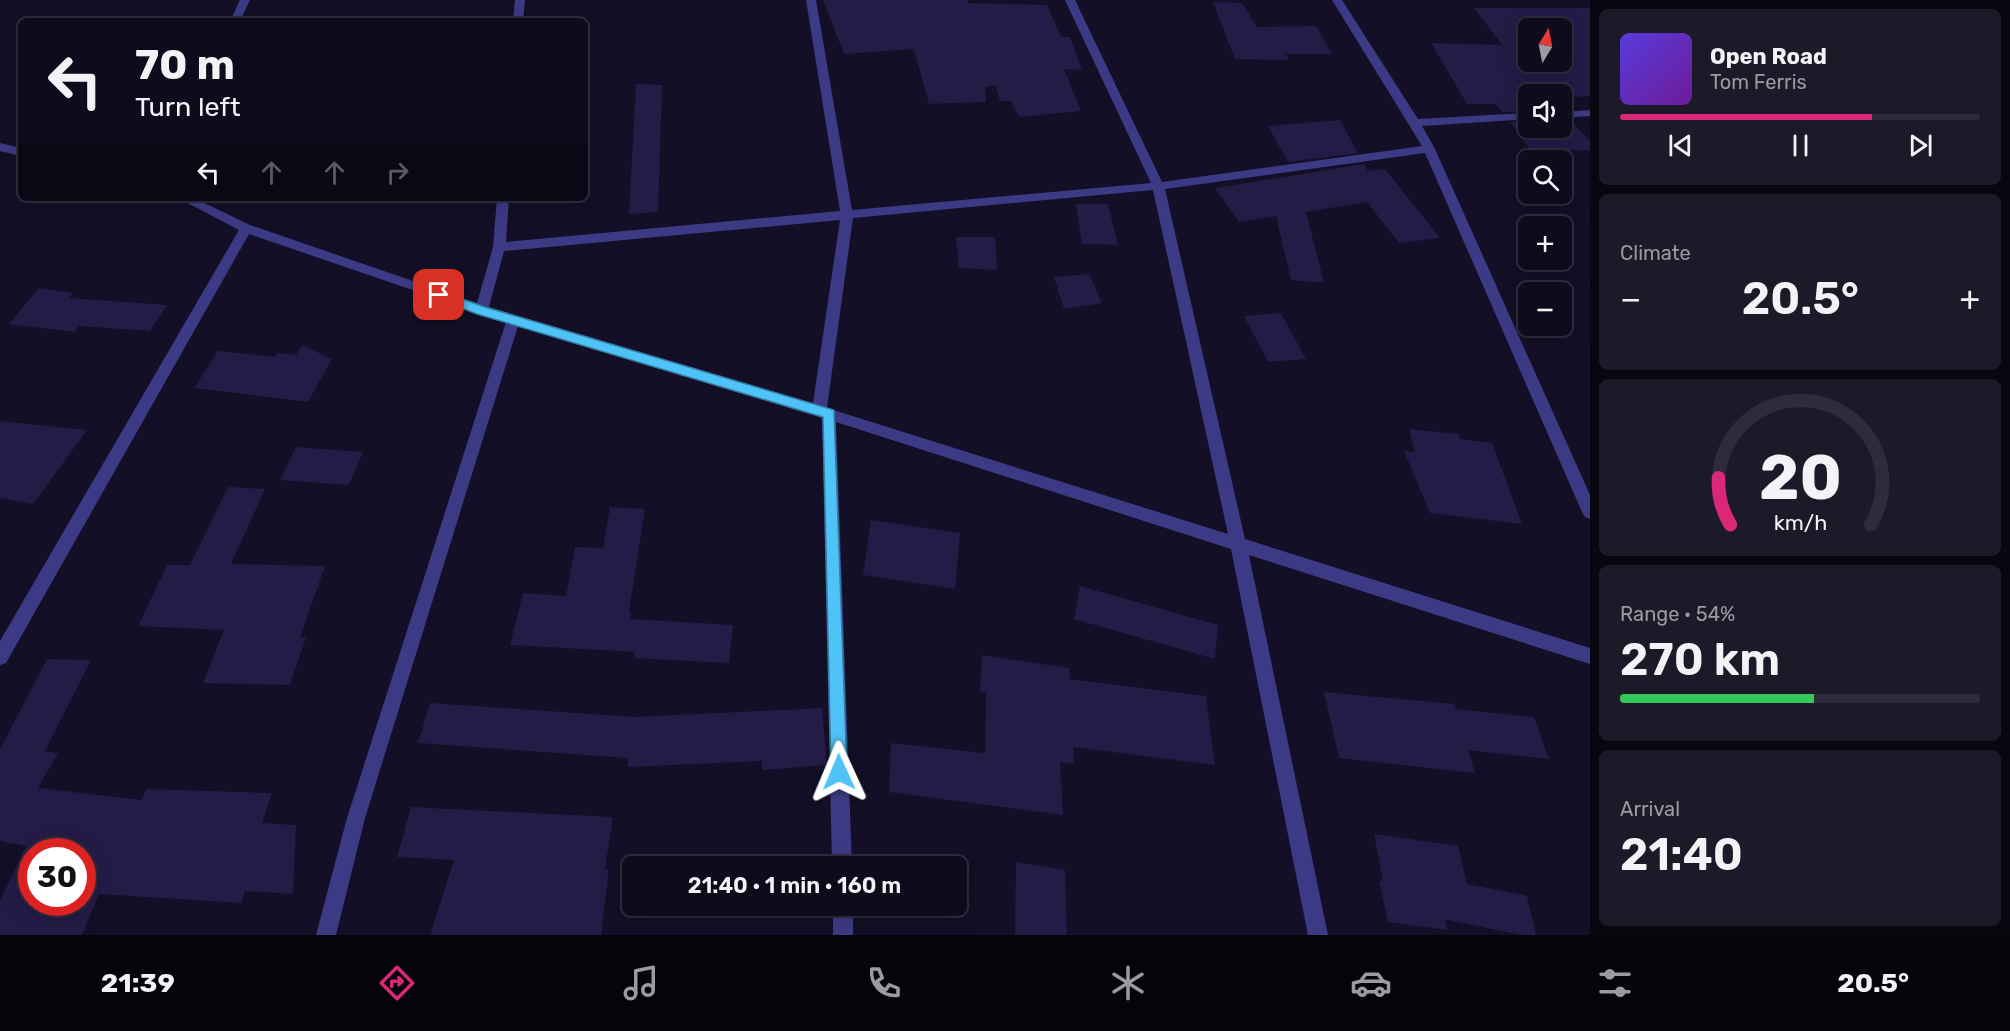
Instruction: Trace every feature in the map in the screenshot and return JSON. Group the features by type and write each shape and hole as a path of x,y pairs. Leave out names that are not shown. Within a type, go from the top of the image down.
{"street":[{"path":"236,18 245,0"},
{"path":"518,18 520,0"},
{"path":"811,0 847,216 824,413 842,856"},
{"path":"1070,0 1158,186 1238,542 1318,935"},
{"path":"1337,0 1429,149 1590,512"},
{"path":"1572,114 1590,113"},
{"path":"1415,123 1518,117"},
{"path":"0,147 18,151"},
{"path":"499,247 1158,186 1429,149"},
{"path":"190,201 246,228 482,310 824,413 1238,542 1590,656"},
{"path":"482,310 499,247 503,201"},
{"path":"0,657 246,228"},
{"path":"326,935 356,818 513,320"},
{"path":"843,916 843,935"}],"building":[{"path":"823,0 967,0 968,3 1047,5 1061,37 1070,37 1082,70 1064,69 1081,111 1019,117 1011,101 1000,101 995,85 985,87 986,102 929,104 914,49 844,54"},
{"path":"1213,2 1242,3 1257,27 1316,26 1332,54 1286,54 1289,60 1235,59"},
{"path":"1474,8 1590,8 1590,96 1572,97 1572,84 1518,84 1518,111 1502,112 1495,104 1467,104 1431,43 1502,45"},
{"path":"636,84 662,85 658,212 629,214"},
{"path":"1340,120 1358,153 1288,162 1268,126"},
{"path":"1510,122 1518,122 1518,133"},
{"path":"1572,122 1590,141 1590,150 1531,150 1522,138 1572,138"},
{"path":"1364,164 1368,171 1385,169 1440,238 1399,243 1367,202 1306,212 1324,283 1291,280 1276,216 1239,222 1215,188"},
{"path":"1076,204 1108,204 1118,245 1082,244"},
{"path":"956,237 995,237 997,270 959,268"},
{"path":"1089,274 1102,303 1064,309 1054,277"},
{"path":"39,288 73,293 69,298 167,305 150,331 79,326 75,332 9,324"},
{"path":"1281,313 1306,359 1268,362 1244,316"},
{"path":"302,345 332,359 308,402 194,388 218,351 275,357 278,353 296,355"},
{"path":"0,421 87,430 33,504 0,498"},
{"path":"1409,429 1459,434 1460,439 1492,443 1522,524 1430,513 1404,451 1415,452"},
{"path":"296,447 363,452 349,485 280,480"},
{"path":"228,487 265,489 231,564 325,566 300,638 306,638 290,685 203,683 224,630 138,626 167,565 190,565"},
{"path":"610,507 645,509 629,612 631,612 630,619 733,625 729,663 634,658 635,652 510,645 523,593 566,596 575,547 603,548"},
{"path":"871,520 960,533 955,589 863,575"},
{"path":"1080,586 1218,625 1215,659 1074,619"},
{"path":"982,655 1069,668 1069,679 1206,696 1215,765 1073,747 1074,764 1060,762 1063,815 889,792 891,743 985,753 986,692 980,691"},
{"path":"47,659 91,660 45,751 58,753 38,788 142,800 146,789 272,793 262,823 296,825 293,894 245,891 241,903 99,894 96,901 96,838 18,838 18,844 0,841 0,749"},
{"path":"1324,692 1455,704 1456,709 1534,717 1549,759 1468,750 1475,773 1339,758"},
{"path":"430,703 635,717 822,708 827,765 762,770 762,761 628,767 628,758 418,743"},
{"path":"411,807 613,817 605,869 609,869 601,935 430,935 454,860 397,857"},
{"path":"1374,834 1458,846 1467,884 1527,896 1536,935 1521,935 1444,919 1447,930 1388,922 1379,881 1383,881"},
{"path":"1016,862 1065,870 1067,935 1015,935"},
{"path":"18,863 18,916 90,916 82,935 0,935 0,901"}],"route":[{"path":"439,295 482,310 830,414 839,772"}]}
